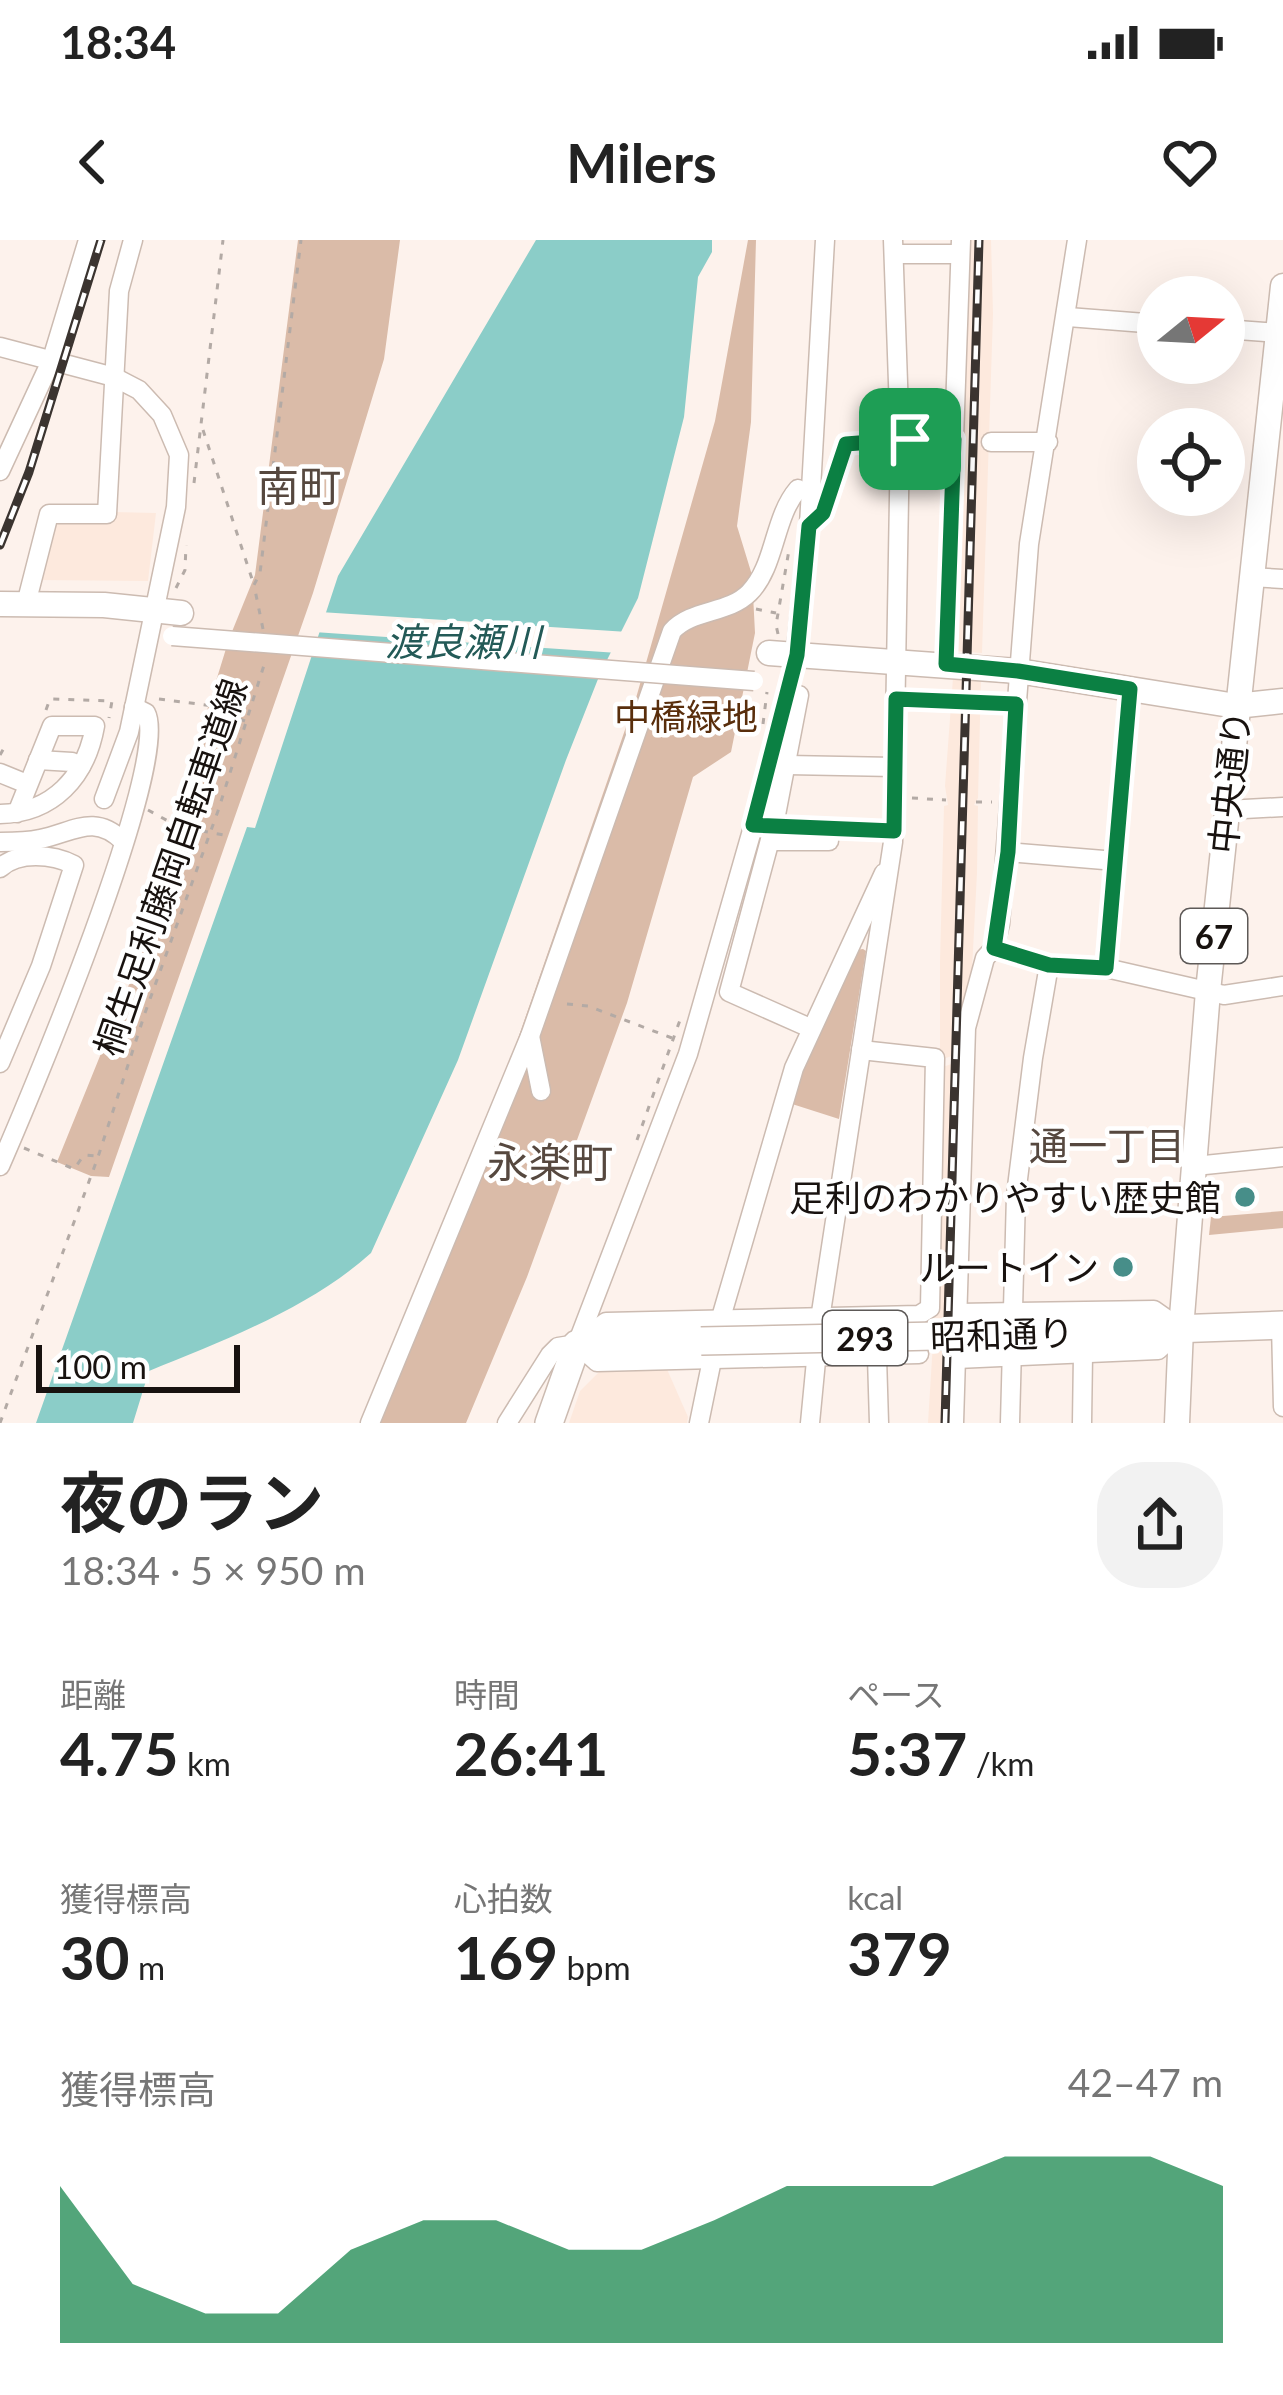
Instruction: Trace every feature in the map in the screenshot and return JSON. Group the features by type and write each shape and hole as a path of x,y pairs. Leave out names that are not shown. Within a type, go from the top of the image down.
{"highway":[{"name":"昭和通り","path":"577,1344 1282,1325"},
{"path":"549,1423 577,1344"}],"main road":[{"name":"中央通り","path":"1177,1423 1180,1329 1208,991 1282,296"},
{"path":"0,604 104,604 167,618"},
{"path":"774,644 797,655 1018,671 1236,706 1283,701"}],"street":[{"path":"0,471 52,359 88,240"},
{"path":"107,514 119,291 133,240"},
{"path":"507,1423 550,1355 558,1347 577,1344 688,1054 753,825 797,655 825,240"},
{"path":"955,1423 966,1028 985,958 994,948 1008,852 1029,544 1077,240"},
{"path":"810,1423 820,1319 894,831 900,440 894,247 961,247 946,664"},
{"path":"1068,317 1137,322"},
{"path":"1245,331 1278,333"},
{"path":"0,346 114,377 139,390 168,424 179,455 167,618 104,799"},
{"path":"809,526 823,513 846,444 954,439"},
{"path":"991,442 1048,442"},
{"path":"370,1423 530,1036 672,631 750,592 786,506 798,489"},
{"path":"26,604 49,514 130,516"},
{"path":"1251,577 1283,579"},
{"path":"167,618 761,682"},
{"path":"797,655 802,674 787,765 729,992 810,1028"},
{"path":"1106,968 1130,689"},
{"path":"896,699 1016,704"},
{"path":"0,1166 86,955 123,841 152,731 146,713 134,707"},
{"path":"93,724 94,734 68,789 41,806 6,812 28,784 52,726 93,724"},
{"path":"38,760 73,761 81,766"},
{"path":"787,765 895,767"},
{"path":"0,773 28,784"},
{"path":"1226,810 1283,807"},
{"path":"0,842 42,839 83,824 104,827 123,841"},
{"path":"753,825 894,831"},
{"path":"773,828 894,831"},
{"path":"1008,852 1116,861"},
{"path":"0,868 24,857 52,856 74,865 41,966 0,1063"},
{"path":"699,1423 710,1340 794,1068 882,874 890,867"},
{"path":"856,932 879,938"},
{"path":"994,948 1049,965 1106,968 1233,995 1283,986"},
{"path":"1010,1423 1018,1334 1016,1195 1049,965"},
{"path":"530,1036 541,1091"},
{"path":"710,1340 820,1319 919,1316 930,1309 935,1058 861,1050"},
{"path":"1195,1166 1283,1157"},
{"path":"958,1313 1083,1354 1158,1350 1180,1329"},
{"path":"1282,1325 1283,1407"},
{"path":"957,1359 1018,1334"},
{"path":"710,1340 817,1359 919,1354"},
{"path":"1082,1423 1083,1354"},
{"path":"878,1357 879,1423"}],"path":[{"path":"194,490 223,240"},
{"name":"桐生足利藤岡自転車道線","path":"267,645 254,585 260,573 301,240"},
{"path":"202,428 254,585"},
{"path":"167,618 185,570 186,538"},
{"path":"774,644 789,549"},
{"path":"752,609 785,623"},
{"name":"桐生足利藤岡自転車道線","path":"0,1423 211,832 268,652"},
{"path":"159,699 233,709 232,716 246,722"},
{"path":"0,754 4,748"},
{"path":"908,798 946,800"},
{"path":"135,799 179,829 229,836"},
{"path":"976,802 1002,803"},
{"path":"567,1004 588,1006 673,1039"},
{"path":"633,1150 686,1004"},
{"path":"22,1147 74,1169 84,1155 98,1157"}],"shaded area":[{"path":"966,240 991,240 993,314 982,653 953,651"},
{"path":"113,512 156,513 148,581 37,580 54,522"},
{"path":"953,678 981,679 971,989 960,1053 946,1058 940,1056 940,962"},
{"path":"960,1061 950,1423 928,1423 940,1068"},
{"path":"666,1367 687,1423 569,1423 580,1391 603,1368"}],"green space":[{"path":"298,240 400,240 384,359 313,593 109,1177 91,1176 57,1162 145,945 208,707 255,575"},
{"name":"中橋緑地","path":"748,240 756,240 751,422 737,526 752,575 755,633 731,752 693,777 627,1003 527,1277 466,1423 365,1423 494,1108 636,698 715,421"},
{"path":"863,949 839,1119 789,1103 802,1062 856,950"},
{"path":"1283,1211 1283,1228 1209,1235 1211,1217"}],"water":[{"name":"渡良瀬川","path":"536,240 712,240 712,252 698,277 684,417 638,598 600,674 566,760 458,1060 371,1253 294,1306 149,1371 133,1423 36,1423 247,827 255,828 338,576"}],"pier":[{"path":"320,612 628,632 618,653 314,632"}],"railway":[{"path":"0,545 29,472 101,240"},
{"path":"945,1423 979,240"}],"place":[{"name":"足利のわかりやすい歴史館","path":"1245,1197"},
{"name":"ルートイン","path":"1123,1267"}],"district":[{"name":"南町","path":"299,486"},
{"name":"通一丁目","path":"1107,1145"},
{"name":"永楽町","path":"550,1162"}],"route":[{"path":"910,439 954,439 946,664 1130,689 1106,968 1049,965 994,948 1008,852 1016,704 896,699 894,831 753,825 797,655 809,526 823,513 846,444 910,439"}]}
